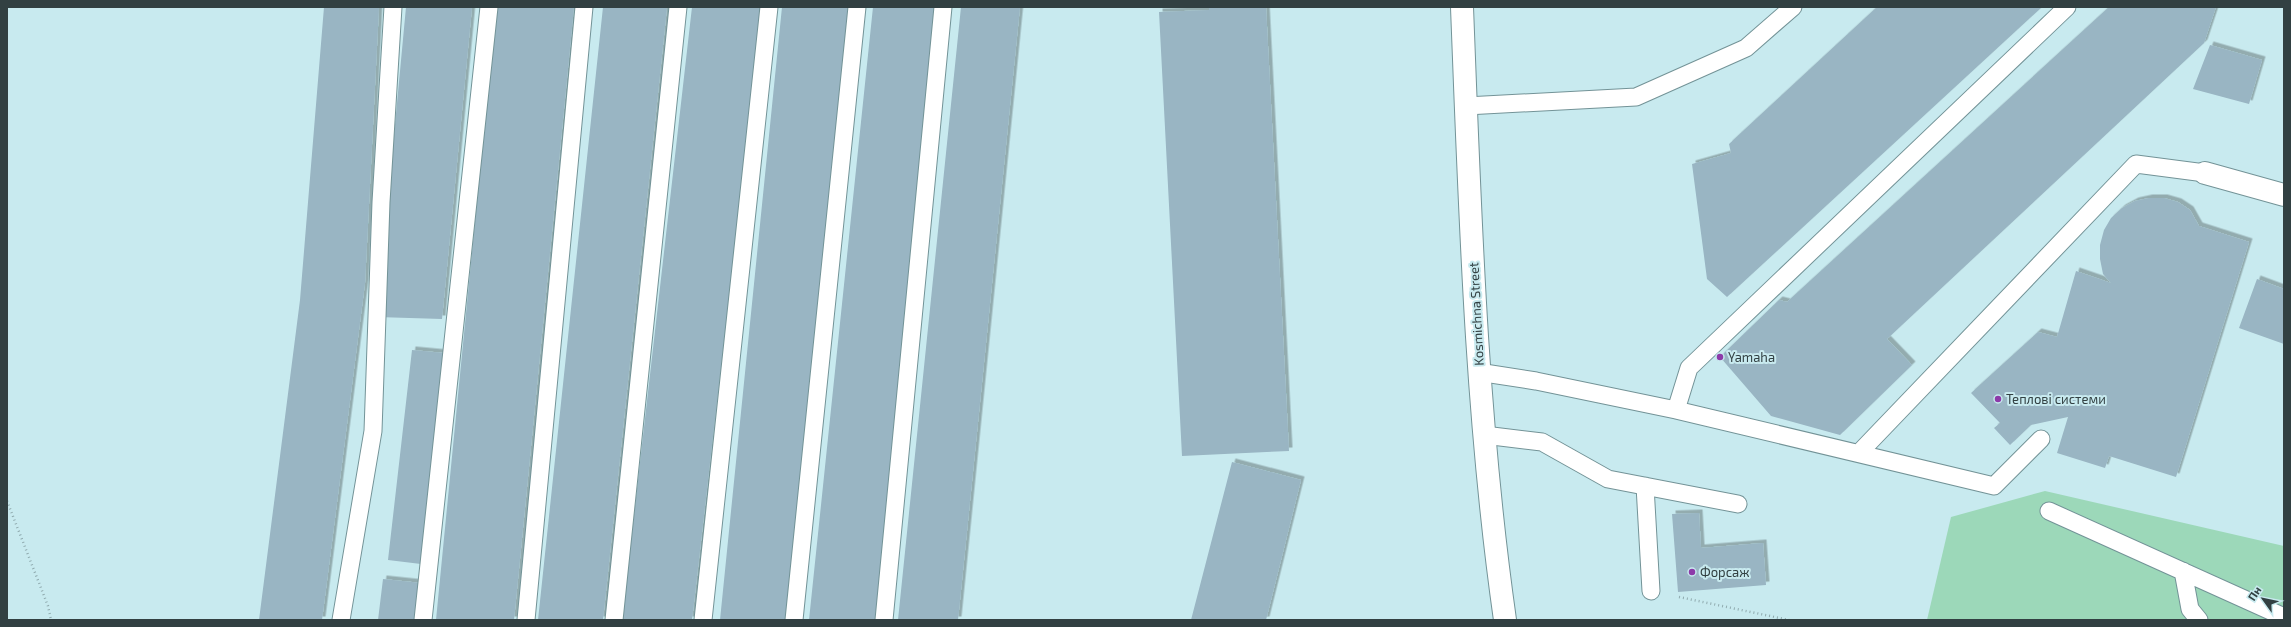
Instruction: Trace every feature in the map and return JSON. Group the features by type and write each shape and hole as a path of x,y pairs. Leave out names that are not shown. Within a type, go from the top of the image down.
{"main road":[{"name":"Kosmichna Street","path":"1462,7 1478,372 1496,556 1505,620"},
{"path":"2204,173 2284,195"}],"lane":[{"path":"341,620 373,431 381,202 393,7"},
{"path":"423,620 489,7"},
{"path":"526,620 584,7"},
{"path":"614,620 678,7"},
{"path":"703,620 769,7"},
{"path":"794,620 856,7"},
{"path":"884,620 943,7"},
{"path":"1466,106 1636,97 1746,48 1793,7"},
{"path":"1676,410 1689,368 2067,7"},
{"path":"1859,453 2136,164 2204,173"},
{"path":"1478,372 1536,381 1676,410 1994,486 2041,440"},
{"path":"1484,435 1542,442 1608,479 1738,504"},
{"path":"1645,486 1651,591"},
{"path":"2049,511 2284,617"},
{"path":"2183,571 2190,609 2199,620"}],"path":[{"path":"7,501 48,606 51,620"},
{"path":"1651,591 1789,620"}],"green space":[{"path":"2045,491 2284,546 2284,620 1927,620 1951,517"}],"building":[{"path":"324,7 379,7 365,283 322,620 259,620 300,300"},
{"path":"406,7 472,7 442,319 377,317"},
{"path":"496,7 574,7 514,620 436,620"},
{"path":"603,7 667,7 603,620 538,620"},
{"path":"692,7 762,7 692,620 622,620"},
{"path":"782,7 848,7 787,620 720,620"},
{"path":"873,7 938,7 875,620 809,620"},
{"path":"961,7 1020,7 958,620 898,620"},
{"path":"1209,7 1266,7 1289,451 1182,456 1159,12 1209,10"},
{"path":"1877,7 2042,7 1727,297 1707,279 1692,164 1731,153 1729,144"},
{"path":"2109,7 2216,7 2204,43 1887,339 1912,365 1840,435 1771,416 1720,357 1779,300 1787,302"},
{"path":"2210,45 2262,60 2249,104 2193,89"},
{"path":"2149,198 2164,198 2178,202 2190,210 2199,226 2249,242 2176,477 2109,456 2105,468 2057,453 2068,417 2031,425 2010,445 1994,428 2000,423 1971,393 2038,332 2057,337 2076,271 2111,283 2103,274 2100,259 2100,245 2104,230 2111,218 2122,208 2135,201"},
{"path":"2257,279 2284,289 2284,344 2239,328"},
{"path":"412,350 444,353 421,564 388,560"},
{"path":"1232,462 1301,480 1266,620 1191,620"},
{"path":"1699,513 1701,548 1763,543 1766,585 1678,592 1672,514"},
{"path":"383,579 421,583 417,620 378,620"}],"place":[{"name":"Yamaha","path":"1720,357"},
{"name":"Теплові системи","path":"1998,399"},
{"name":"Форсаж","path":"1692,572"}]}
